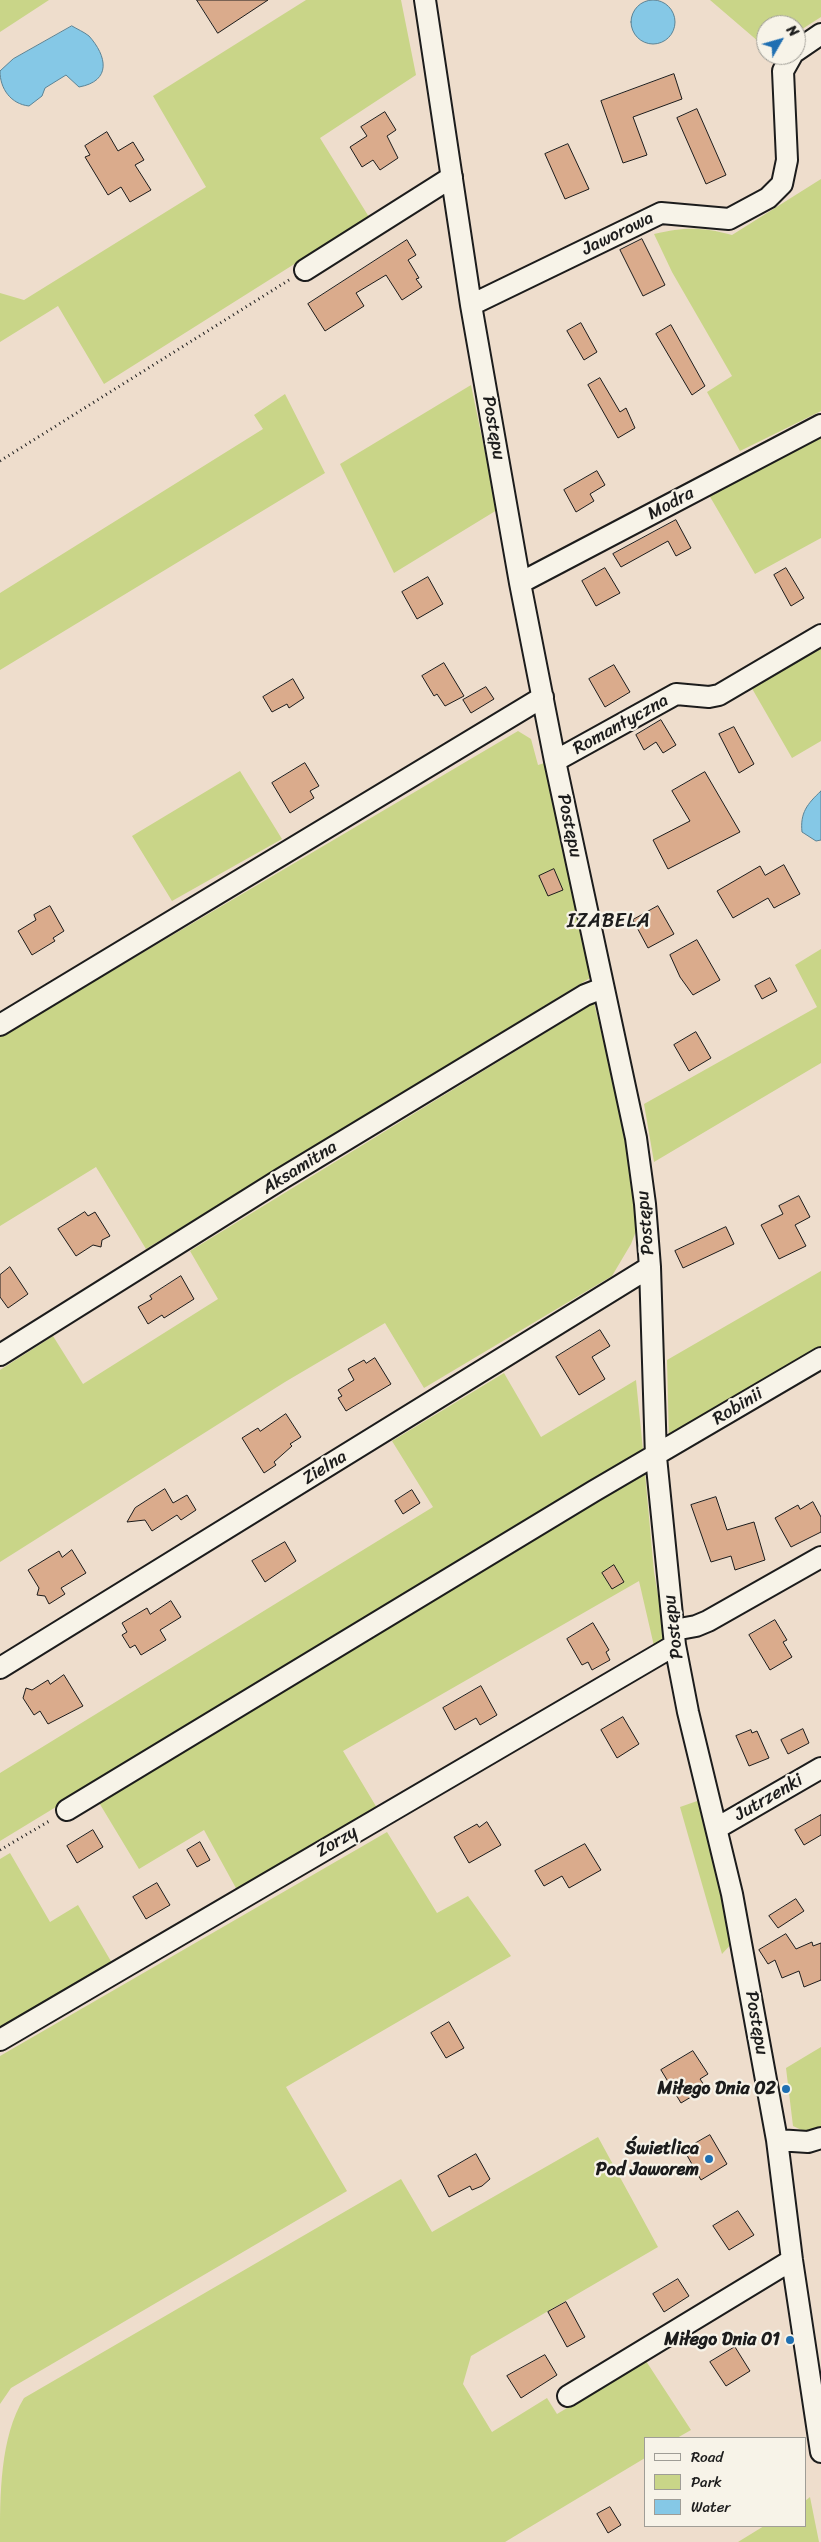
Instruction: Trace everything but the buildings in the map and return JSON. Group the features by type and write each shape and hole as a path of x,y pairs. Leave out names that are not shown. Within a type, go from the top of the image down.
{"street":[{"name":"Postępu","path":"425,0 471,305 520,583 555,761 636,1138 646,1204 650,1267 656,1457 675,1638 688,1712 732,1894 777,2140 792,2260 815,2363 821,2452"},
{"path":"806,44 821,34"},
{"name":"Jaworowa","path":"471,305 661,213 729,219 768,198 782,184 787,160 783,71 786,65"},
{"path":"305,270 452,177"},
{"name":"Modra","path":"520,583 821,425"},
{"name":"Romantyczna","path":"555,761 676,694 709,697 719,695 821,635"},
{"path":"0,1025 543,697"},
{"name":"Aksamitna","path":"0,1355 281,1179 585,995 603,988"},
{"name":"Zielna","path":"0,1668 650,1267"},
{"name":"Robinii","path":"67,1810 586,1496 656,1457 821,1358"},
{"name":"Zorzy","path":"0,2040 675,1638 821,1557"},
{"name":"Jutrzenki","path":"717,1828 821,1768"},
{"path":"777,2140 808,2142 821,2138"},
{"path":"568,2396 792,2260"}],"path":[{"path":"0,461 305,270"},
{"path":"0,1850 67,1810"}],"green space":[{"path":"0,0 49,0 0,32"},
{"path":"306,0 401,0 416,75 320,138 369,217 104,384 58,306 0,342 0,293 24,300 206,187 153,96"},
{"path":"710,0 821,0 821,17 806,27 806,15 756,15 756,39"},
{"path":"821,179 821,411 740,451 707,392 732,376 672,272 654,234 693,229 711,230 732,235"},
{"path":"471,385 497,510 394,573 340,464"},
{"path":"285,394 325,473 0,670 0,593 263,429 254,415"},
{"path":"821,435 821,538 755,574 709,495"},
{"path":"821,644 821,741 792,758 750,685"},
{"path":"518,731 531,739 538,765 548,762 590,978 146,1249 96,1167 0,1226 0,1037"},
{"path":"240,771 282,839 172,901 132,836"},
{"path":"821,949 821,1063 654,1162 644,1104 817,1007 795,965"},
{"path":"594,1003 623,1119 638,1226 631,1244 612,1276 424,1388 385,1323 285,1382 0,1562 0,1370 53,1336 83,1384 218,1299 190,1251"},
{"path":"821,1271 821,1353 669,1442 667,1360"},
{"path":"504,1373 541,1437 636,1380 643,1450 0,1841 0,1773 433,1507 392,1441"},
{"path":"645,1473 654,1572 666,1640 654,1646 639,1581 343,1751 377,1808 237,1890 204,1830 139,1869 98,1801"},
{"path":"700,1800 733,1942 722,1954 680,1807"},
{"path":"387,1832 437,1913 468,1896 511,1956 286,2087 347,2191 11,2388 0,2404 0,2056"},
{"path":"10,1853 50,1922 78,1905 112,1963 0,2028 0,1859"},
{"path":"821,2047 821,2128 810,2134 793,2126 786,2068"},
{"path":"598,2137 658,2247 471,2356 463,2384 492,2432 547,2398 557,2414 646,2361 691,2430 679,2437 644,2437 644,2459 505,2542 0,2542 1,2486 6,2448 16,2413 24,2398 401,2179 432,2232"},
{"path":"810,2497 819,2542 738,2542 762,2527 806,2527 806,2500"}],"water":[{"path":"649,0 657,0 669,6 675,22 669,38 657,44 649,44 637,38 631,26 631,18 637,6"},
{"path":"72,26 89,36 100,52 103,67 97,79 90,84 79,87 66,75 45,88 42,96 29,106 12,99 4,89 0,71 13,59"},
{"path":"821,791 821,840 816,841 802,832 802,819 808,805"}],"place":[{"name":"Miłego Dnia 02","path":"786,2089"},
{"name":"Świetlica Pod Jaworem","path":"709,2159"},
{"name":"Miłego Dnia 01","path":"790,2340"}],"district":[{"name":"IZABELA","path":"609,922"}]}
